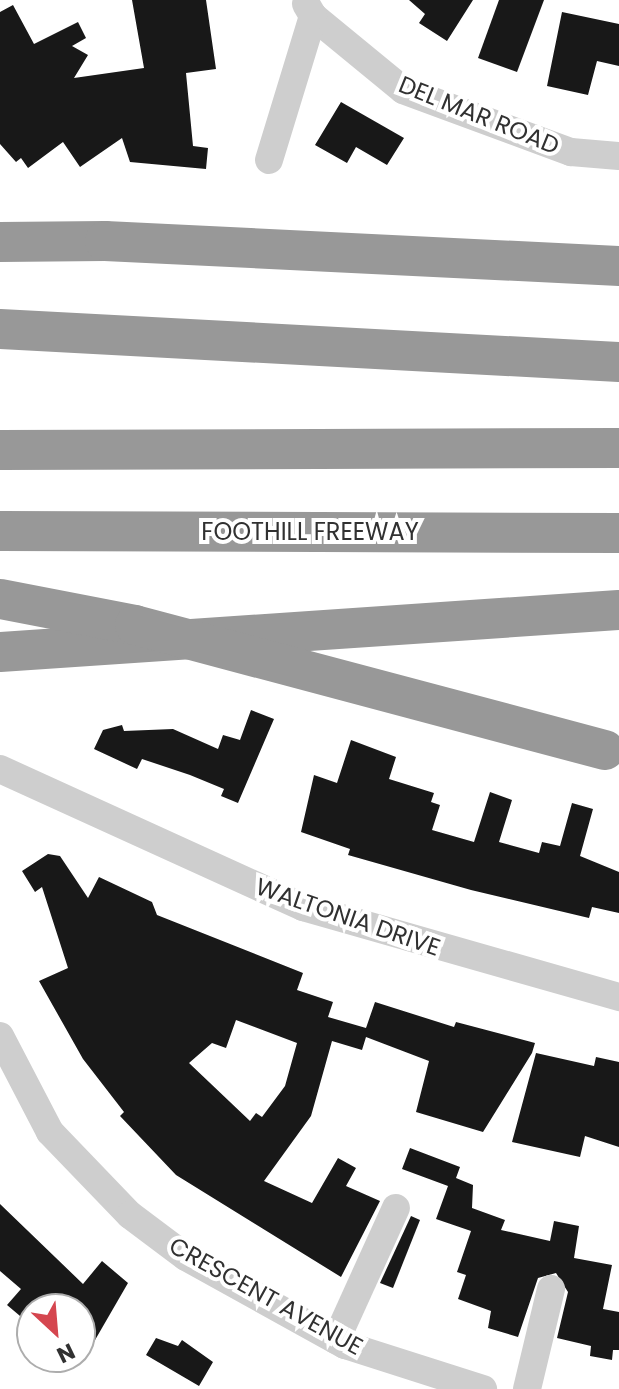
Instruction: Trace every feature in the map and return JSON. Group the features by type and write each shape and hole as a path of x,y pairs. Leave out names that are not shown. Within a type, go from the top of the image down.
{"highway":[{"path":"0,242 105,241 619,266"},
{"path":"0,329 619,362"},
{"path":"0,450 619,448"},
{"name":"FOOTHILL FREEWAY","path":"0,531 619,533"},
{"path":"0,599 135,625 612,752"},
{"path":"0,652 619,610"}],"street":[{"name":"DEL MAR ROAD","path":"308,8 403,90 571,152 619,156"},
{"path":"269,160 308,8"},
{"name":"WALTONIA DRIVE","path":"0,769 303,907 619,997"},
{"name":"CRESCENT AVENUE","path":"0,1036 50,1132 130,1215 186,1257 336,1340 483,1389"},
{"path":"336,1340 396,1208"},
{"path":"527,1389 551,1289"}],"building":[{"path":"132,0 206,0 216,69 186,73 193,146 208,148 206,169 130,162 122,138 80,167 63,142 28,168 21,158 16,162 0,144 0,12 13,5 34,44 78,22 86,38 72,46 88,55 74,78 144,68"},
{"path":"409,0 473,0 447,41 419,23 425,14"},
{"path":"499,0 544,0 517,72 478,58"},
{"path":"562,12 619,24 619,66 597,61 588,95 547,86"},
{"path":"341,102 404,138 387,165 356,147 347,163 315,145"},
{"path":"251,710 274,719 238,803 221,796 224,789 190,775 142,759 137,769 94,749 103,730 122,725 124,731 173,729 218,749 223,735 240,740"},
{"path":"351,740 396,757 389,779 434,793 431,802 440,805 432,830 474,842 490,792 512,800 499,842 539,853 542,842 560,846 572,803 593,809 580,856 619,872 619,913 592,907 589,918 471,890 348,855 350,849 301,832 314,775 337,783"},
{"path":"48,854 60,856 88,898 99,877 152,902 157,915 303,973 297,990 333,1002 328,1017 366,1028 375,1002 454,1027 456,1022 535,1043 532,1053 483,1132 416,1112 429,1061 366,1037 362,1050 332,1041 311,1116 264,1181 312,1203 338,1158 356,1168 346,1186 380,1201 341,1277 176,1175 120,1116 124,1112 83,1059 39,981 68,968 42,887 35,892 22,871","holes":["236,1020 297,1043 285,1086 262,1117 256,1113 250,1121 189,1063 212,1043 226,1048"]},
{"path":"536,1053 594,1066 596,1057 619,1062 619,1147 585,1136 580,1157 512,1142"},
{"path":"410,1148 460,1167 456,1178 473,1185 472,1208 505,1220 501,1230 550,1241 554,1221 579,1226 574,1258 612,1265 603,1309 619,1312 619,1350 613,1350 612,1360 590,1356 591,1346 557,1338 568,1292 556,1273 538,1278 518,1337 488,1328 491,1311 458,1299 466,1275 457,1272 471,1231 436,1219 448,1186 402,1169"},
{"path":"0,1204 83,1284 102,1261 128,1283 96,1338 96,1293 18,1293 21,1289 0,1271"},
{"path":"411,1216 420,1220 393,1288 380,1283"},
{"path":"16,1295 16,1313 7,1305"},
{"path":"156,1338 178,1346 182,1340 213,1362 199,1386 146,1355"}]}
